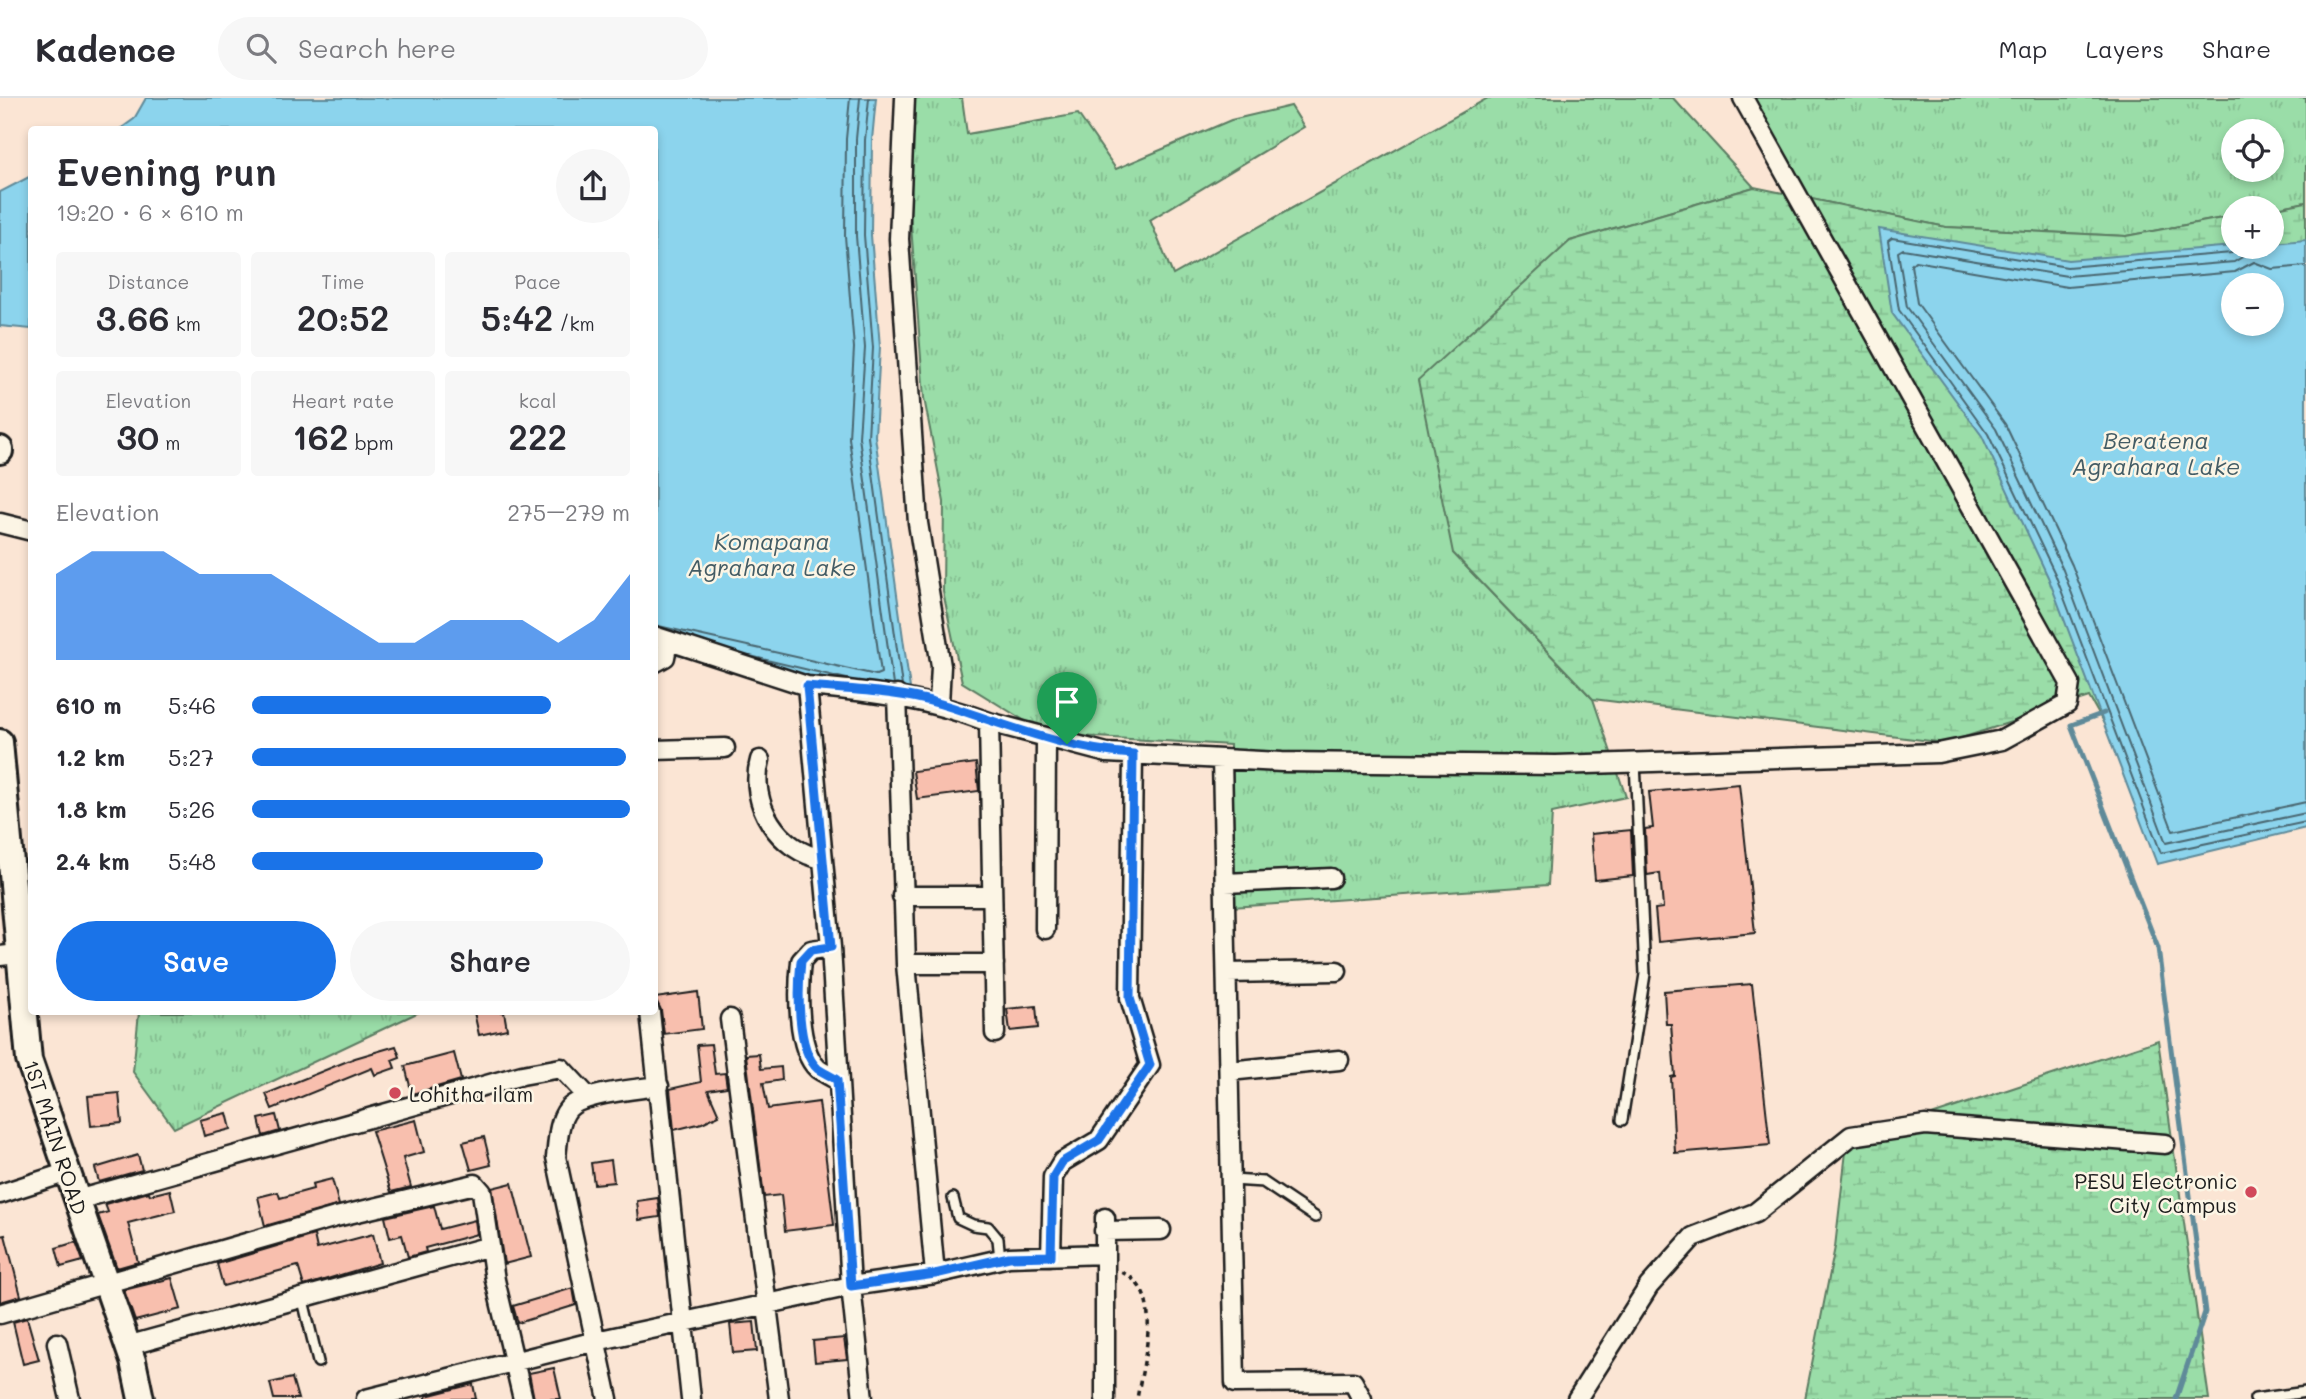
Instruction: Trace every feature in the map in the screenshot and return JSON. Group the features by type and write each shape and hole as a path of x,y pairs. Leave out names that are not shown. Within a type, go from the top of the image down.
{"street":[{"path":"905,98 899,239 918,523 941,666 939,704"},
{"path":"661,639 807,686 897,695 939,704 989,722 1107,753 1222,759 1529,764 1938,753 2002,740 2067,704 2070,683 1743,98"},
{"path":"0,523 28,530"},
{"path":"658,661 665,657 661,639"},
{"path":"807,686 831,947 851,1286 863,1399"},
{"path":"897,695 906,964 935,1274"},
{"path":"989,722 995,1033"},
{"path":"1045,929 1046,738"},
{"name":"1ST MAIN ROAD","path":"0,742 22,891 9,955 29,1059 127,1346 141,1399"},
{"path":"658,750 725,748"},
{"path":"1051,1256 1053,1177 1062,1162 1099,1140 1150,1065 1130,998 1133,754"},
{"path":"1222,759 1235,1383 1353,1382 1362,1399"},
{"path":"760,760 756,774 768,822 777,834 794,847 809,856 823,859"},
{"path":"1225,883 1331,878"},
{"path":"902,896 991,896"},
{"path":"831,947 811,950 801,961 799,1008 808,1052 816,1068 837,1080"},
{"path":"906,964 993,964"},
{"path":"1227,973 1337,971"},
{"path":"650,1015 685,1322 691,1399"},
{"path":"730,1019 769,1305 779,1399"},
{"path":"1229,1071 1339,1060"},
{"path":"76,1200 522,1075 561,1068 589,1098"},
{"path":"608,1399 556,1157 559,1130 569,1108 589,1098 659,1086"},
{"path":"1577,1399 1649,1286 1693,1237 1755,1213 1851,1136 1925,1125 2165,1144"},
{"path":"0,1195 68,1172"},
{"path":"0,1314 337,1217 475,1184 482,1192 490,1246 523,1399"},
{"path":"1105,1399 1104,1225 1161,1230"},
{"path":"127,1346 490,1246"},
{"path":"366,1399 437,1390 515,1360 851,1286 935,1274 1000,1259 1051,1256 1105,1259"},
{"path":"57,1343 70,1399"}],"lane":[{"path":"1622,1120 1645,974 1635,762"},
{"path":"1232,1180 1263,1182 1315,1217"},
{"path":"953,1198 958,1218 988,1227 998,1239 1000,1259"},
{"path":"302,1296 318,1362"},
{"path":"2255,1399 2306,1392"}],"path":[{"path":"1105,1259 1134,1277 1143,1288 1149,1308 1136,1399"}],"green space":[{"path":"912,98 962,98 967,134 1078,114 1116,169 1231,120 1291,106 1304,127 1150,220 1173,275 1488,98 1673,98 1754,187 1570,241 1453,553 1593,699 1626,797 1552,813 1548,885 1232,907 1230,745 1046,734 962,682 943,592 944,502 924,398 910,212"},
{"path":"1754,98 2306,98 2306,202 2284,207 2284,196 2221,196 2221,218 2126,236 1946,227 1806,198"},
{"path":"1754,187 1946,227 2126,236 2221,218 2221,259 2284,259 2284,207 2306,202 2306,806 2172,845 2089,697 1946,743 1593,699 1453,553 1418,380 1570,241"},
{"path":"139,1015 413,1015 174,1128 133,1072"},
{"path":"2158,1040 2209,1399 1805,1399 1835,1247 1847,1143"}],"water":[{"name":"Komapana Agrahara Lake","path":"146,98 876,98 872,140 871,235 880,347 875,436 913,710 658,651 658,126 124,126 134,119"},
{"path":"28,178 28,329 0,326 0,192"},
{"name":"Beratena Agrahara Lake","path":"1879,229 2068,260 2221,247 2221,259 2284,259 2284,242 2306,240 2306,828 2157,864 2048,577 1982,436 1892,313"}],"building":[{"path":"976,763 979,791 917,799 913,771"},
{"path":"1739,784 1755,933 1658,942 1655,909 1663,908 1660,873 1647,875 1645,829 1653,828 1649,792"},
{"path":"1631,830 1633,876 1595,880 1591,834"},
{"path":"1752,984 1770,1145 1675,1153 1671,1077 1675,1076 1671,1024 1666,1024 1664,991"},
{"path":"698,992 702,1029 664,1034 658,998"},
{"path":"1036,1006 1038,1028 1010,1031 1007,1009"},
{"path":"475,1015 505,1015 507,1029 479,1035"},
{"path":"711,1044 715,1074 725,1073 727,1087 708,1090 719,1115 702,1123 674,1130 670,1089 701,1082 697,1045"},
{"path":"396,1046 400,1057 392,1060 395,1068 375,1075 372,1068 272,1109 266,1094 355,1058"},
{"path":"454,1053 461,1080 412,1094 405,1066"},
{"path":"759,1054 761,1069 781,1067 782,1080 763,1083 768,1109 819,1102 834,1225 785,1231 781,1195 764,1197 746,1055"},
{"path":"119,1093 122,1123 91,1126 88,1096"},
{"path":"227,1113 231,1129 204,1136 200,1120"},
{"path":"276,1115 280,1131 263,1136 259,1119"},
{"path":"416,1120 424,1152 403,1158 411,1187 391,1192 372,1131"},
{"path":"484,1137 491,1165 471,1170 463,1142"},
{"path":"138,1155 142,1170 99,1182 95,1168"},
{"path":"611,1160 614,1182 594,1184 591,1163"},
{"path":"332,1179 339,1205 265,1226 258,1197 278,1192 280,1198 313,1189 312,1184"},
{"path":"512,1183 531,1257 504,1264 492,1188"},
{"path":"170,1190 175,1211 128,1223 138,1262 117,1268 98,1215 108,1212 105,1204 149,1192 150,1195"},
{"path":"658,1198 660,1217 639,1220 637,1201"},
{"path":"434,1206 440,1229 475,1220 477,1234 425,1248 426,1252 408,1257 402,1235 390,1238 385,1217"},
{"path":"373,1234 380,1263 304,1286 298,1266 223,1286 217,1264 314,1235 317,1249"},
{"path":"5,1235 21,1296 0,1302 0,1236"},
{"path":"76,1242 83,1261 61,1267 56,1248"},
{"path":"172,1278 181,1309 135,1321 124,1290"},
{"path":"573,1288 576,1305 518,1323 513,1306"},
{"path":"27,1318 39,1360 23,1364 13,1322"},
{"path":"754,1322 757,1351 733,1353 730,1324"},
{"path":"844,1338 847,1359 815,1362 813,1341"},
{"path":"554,1368 561,1399 534,1399 529,1373"},
{"path":"292,1378 298,1399 274,1399 270,1383"},
{"path":"473,1384 476,1399 426,1399 426,1396"}],"waterway":[{"path":"2104,713 2071,725 2158,948 2205,1312 2176,1399"}],"place":[{"name":"Lohitha ilam","path":"395,1093"},
{"name":"PESU Electronic City Campus","path":"2251,1192"}],"route":[{"path":"807,686 897,695 939,704 989,722 1067,744 1107,753 1133,754 1130,998 1150,1065 1099,1140 1062,1162 1053,1177 1051,1256 1009,1257 935,1274 851,1286 837,1080 816,1068 808,1052 799,1008 798,982 801,961 811,950 831,947 807,686"}]}
